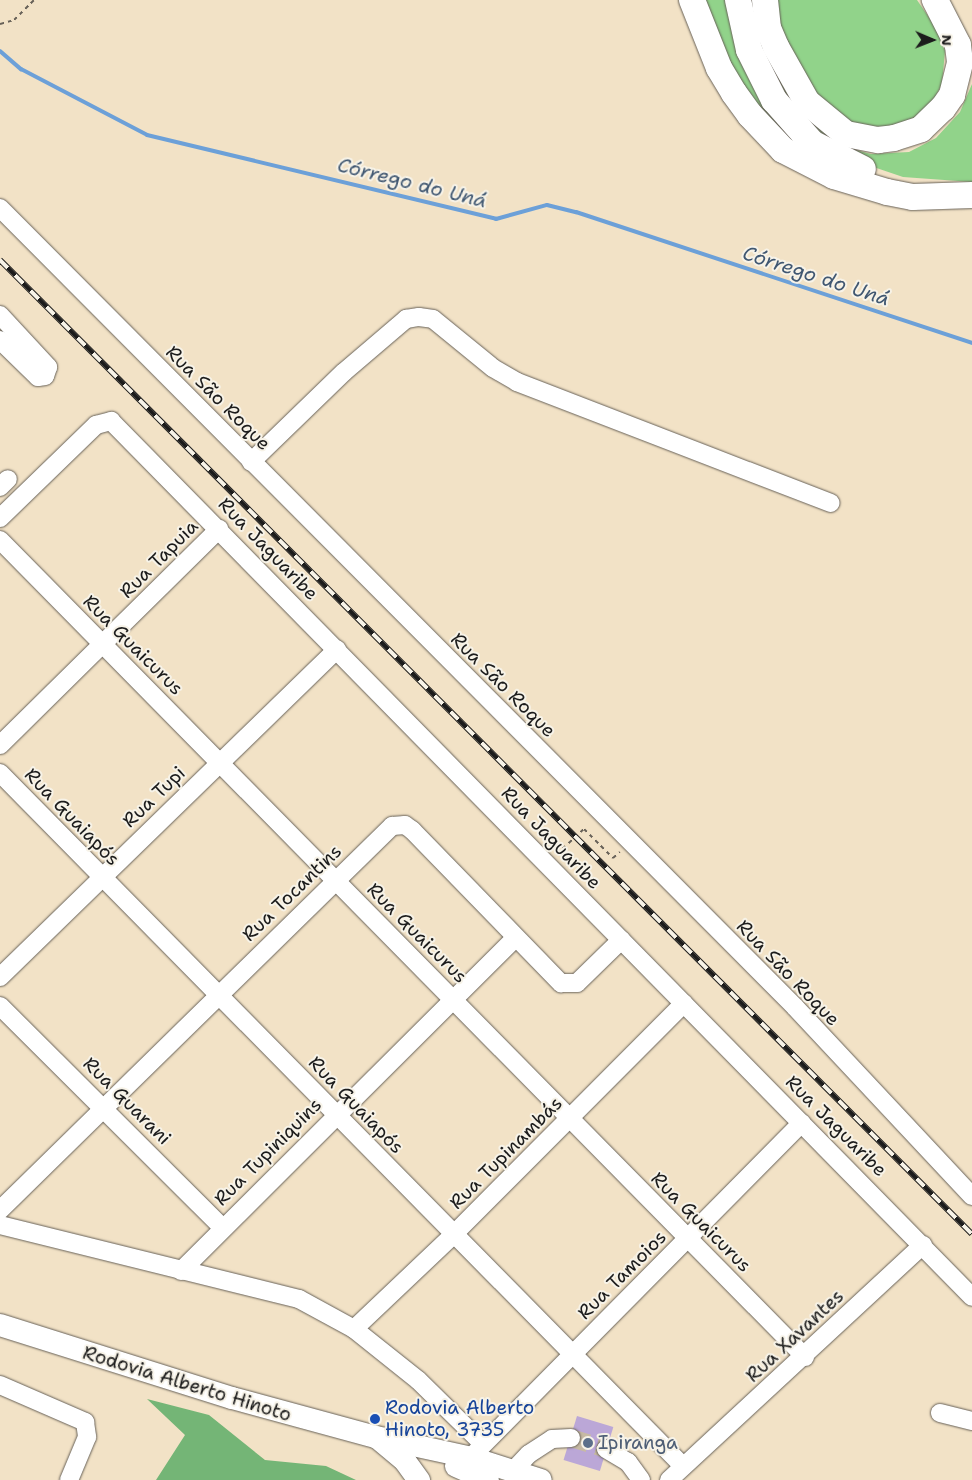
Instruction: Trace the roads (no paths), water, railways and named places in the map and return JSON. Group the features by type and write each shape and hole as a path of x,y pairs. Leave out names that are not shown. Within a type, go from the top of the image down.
{"highway":[{"path":"692,0 719,68 734,93 750,115 783,150 834,176 887,192 913,197 972,195"},
{"path":"738,0 749,50 759,72 774,100 812,143 856,166 888,177 972,190"},
{"path":"765,0 768,28 776,47 807,102 846,134 878,140 894,138 921,129 943,108 952,96 960,62 958,45 935,0"}],"main road":[{"name":"Rodovia Alberto Hinoto","path":"0,1325 232,1398 376,1437 474,1457 541,1480"},
{"path":"376,1437 405,1460 419,1480"},
{"name":"Rodovia Alberto Hinoto","path":"474,1457 488,1480"}],"street":[{"name":"Rua São Roque","path":"0,208 795,1007 972,1196"},
{"path":"0,316 48,367 45,376 38,377 0,340"},
{"path":"251,462 344,372 406,319 419,317 433,319 493,368 516,382 830,502"},
{"name":"Rua Jaguaribe","path":"0,518 96,424 111,421 115,424 923,1245 972,1298"},
{"name":"Rua Tapuia","path":"0,745 103,646 219,529"},
{"name":"Rua Guaicurus","path":"0,540 688,1240 805,1356"},
{"name":"Rua Tupi","path":"0,977 336,649"},
{"name":"Rua Guaiapós","path":"0,773 570,1355 687,1468"},
{"name":"Rua Tocantins","path":"0,1210 218,994 392,826 405,825 555,979 568,984 577,983 621,940"},
{"name":"Rua Tupiniquins","path":"181,1270 222,1227 515,938"},
{"name":"Rua Tupinambás","path":"354,1329 453,1235 684,1003"},
{"name":"Rua Guarani","path":"0,1006 104,1106 222,1227"},
{"name":"Rua Tamoios","path":"474,1457 570,1355 688,1240 802,1123"},
{"path":"0,1225 299,1299 354,1329 418,1380 474,1457"},
{"name":"Rua Xavantes","path":"669,1480 687,1468 923,1245"},
{"path":"0,1385 84,1422 87,1437 69,1480"},
{"path":"940,1413 972,1421"},
{"path":"513,1471 530,1454 552,1439 570,1438"},
{"path":"606,1449 628,1462 641,1480"}],"waterway":[{"name":"Córrego do Uná","path":"0,51 21,69 147,135 496,219 547,205 576,212 972,343"}],"tunnel":[{"path":"571,1438 606,1449"}],"railway":[{"path":"0,260 972,1234"}],"place":[{"name":"Rodovia Alberto Hinoto, 3735","path":"375,1419"},
{"name":"Ipiranga","path":"588,1443"}]}
